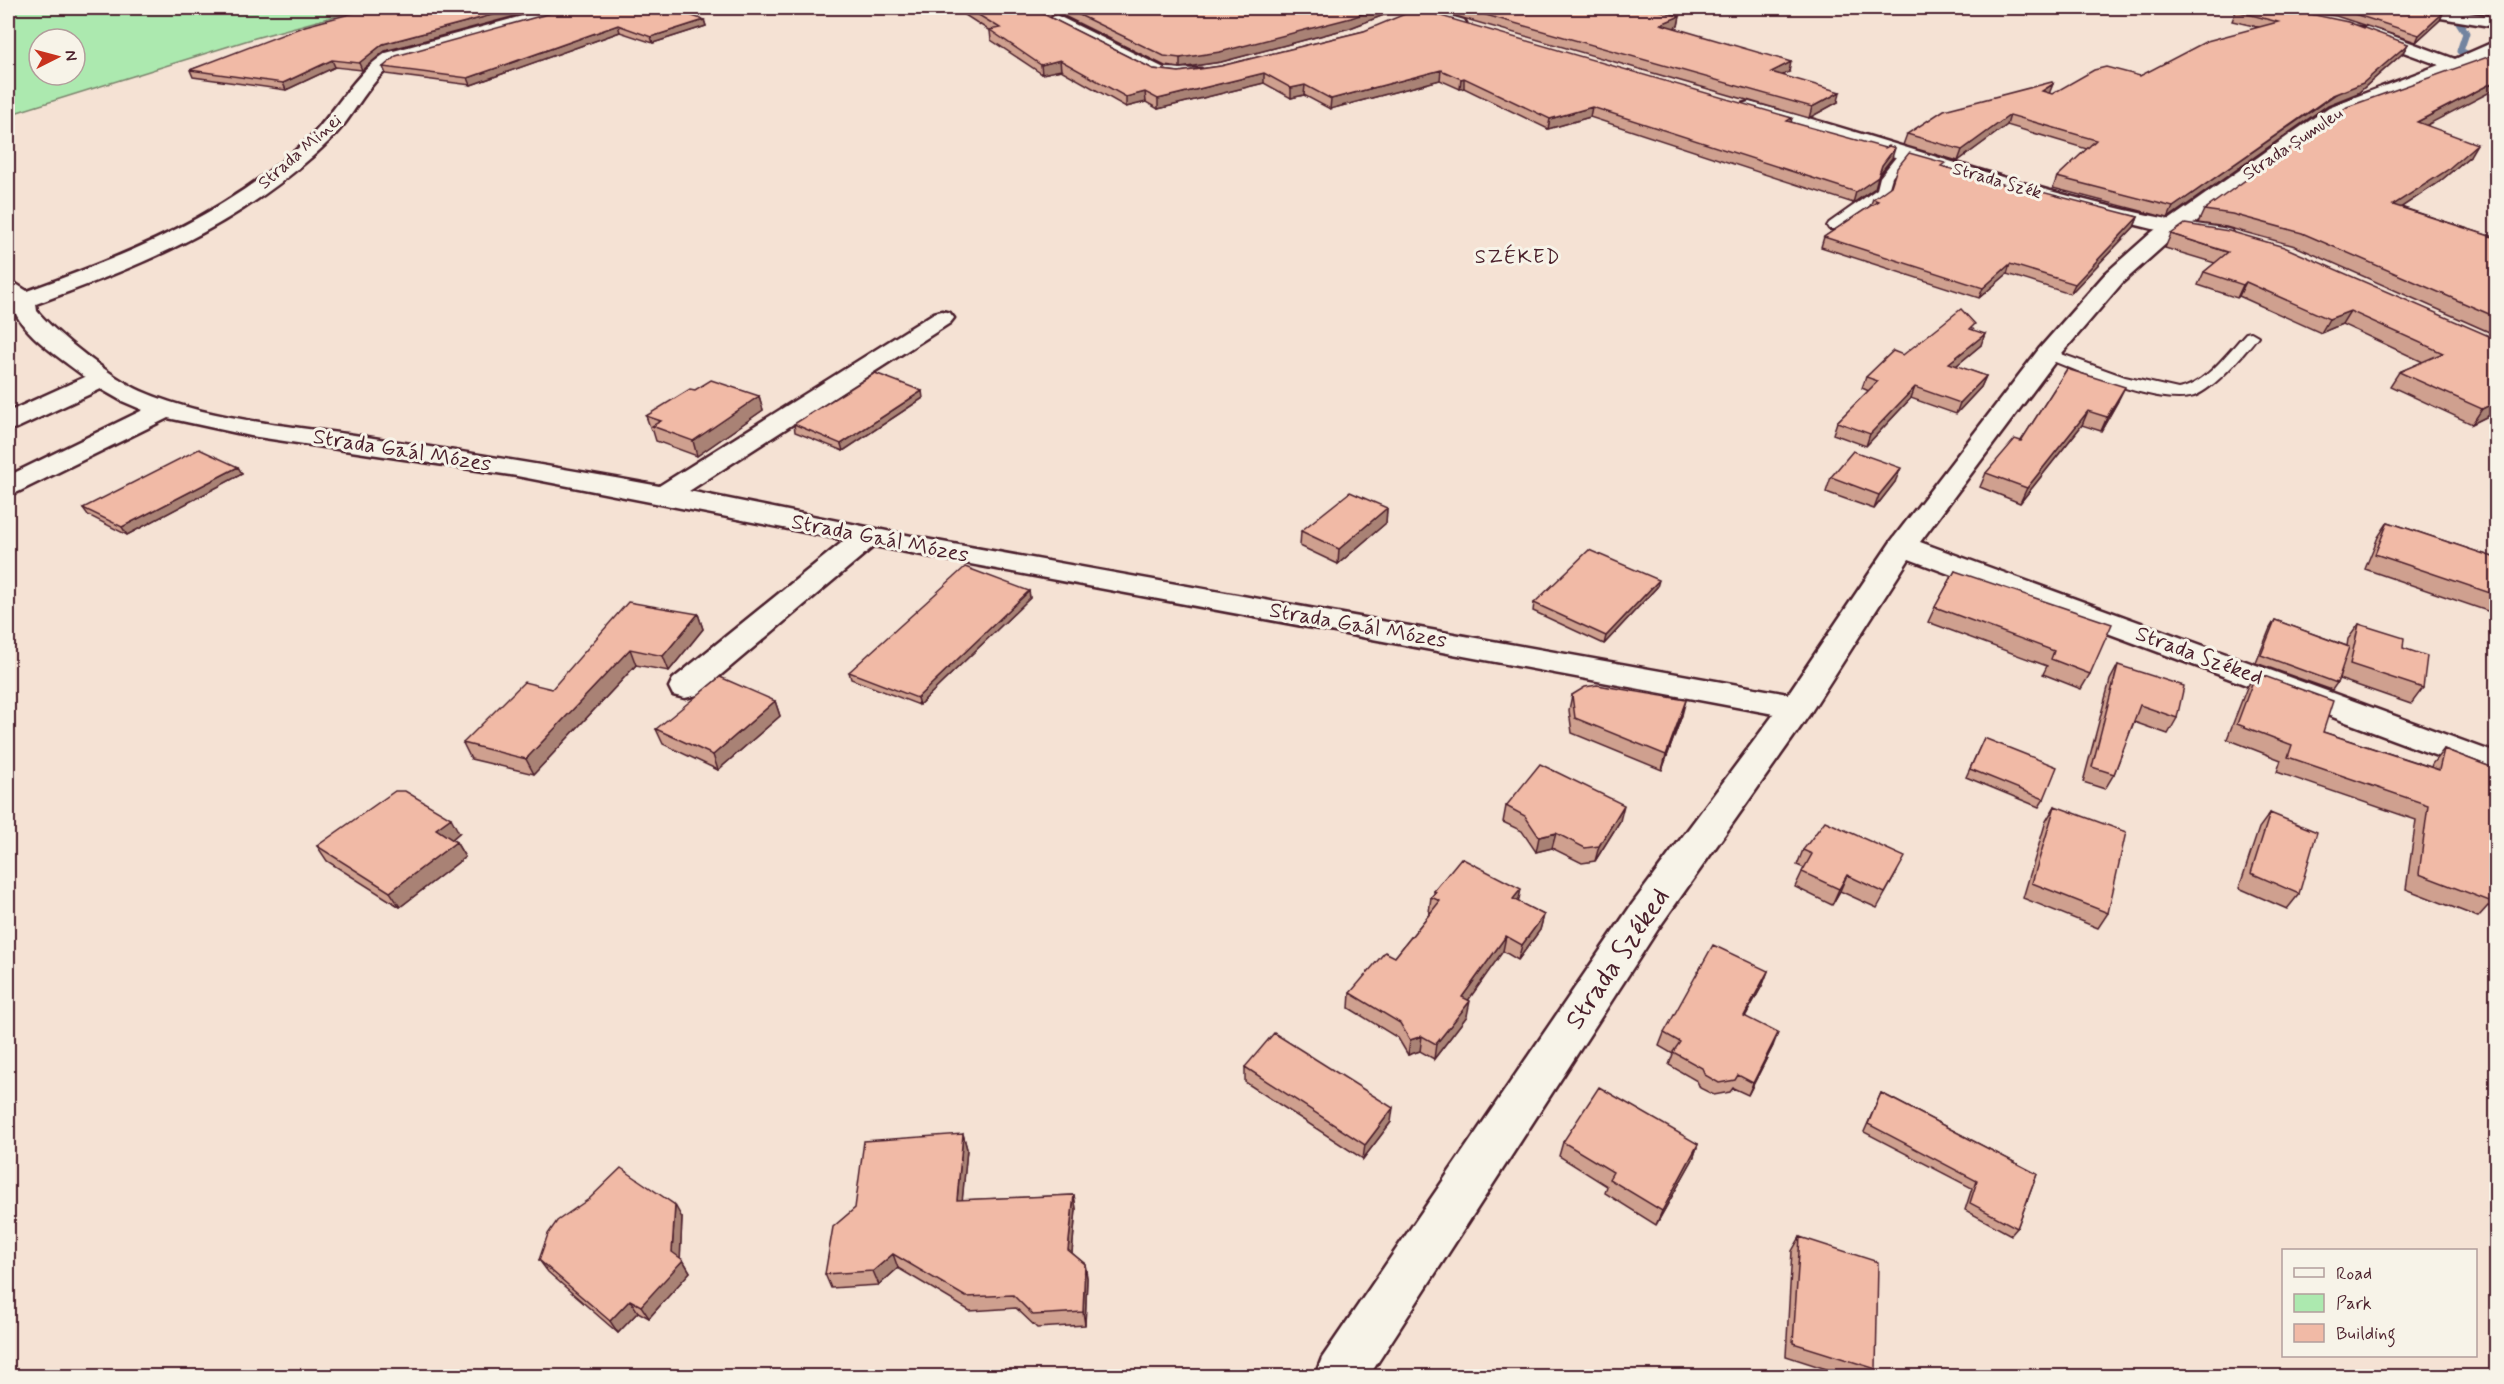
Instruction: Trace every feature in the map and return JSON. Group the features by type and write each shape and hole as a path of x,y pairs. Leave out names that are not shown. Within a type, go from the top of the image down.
{"street":[{"name":"Strada Minei","path":"16,294 105,271 166,244 237,204 322,137 343,114 366,76 379,64 392,57 568,8"},
{"path":"2410,8 2496,24"},
{"path":"2480,8 2496,24"},
{"path":"1406,12 1473,27"},
{"path":"1043,14 1160,73 1180,75 1211,71"},
{"path":"2349,25 2455,65"},
{"name":"Strada Șumuleu","path":"2173,228 2336,111 2455,65 2487,59 2496,45"},
{"name":"Strada Szék","path":"1734,104 2075,204 2173,228 2245,241"},
{"name":"Strada Széked","path":"1340,1377 1644,918 1797,707 1902,546 2048,354 2114,278 2173,228"},
{"name":"Strada Gaál Mózes","path":"16,294 25,312 35,324 102,379 131,396 165,409 251,428 517,468 664,495 868,537 1797,707"},
{"path":"664,495 942,318"},
{"path":"8,422 102,379"},
{"path":"8,486 165,409"},
{"path":"685,687 868,537"},
{"name":"Strada Széked","path":"1902,546 2496,766"}],"lane":[{"path":"1833,226 1883,191 1886,177 1904,154"},
{"path":"2048,354 2125,382 2158,390 2189,393 2202,385 2251,336"}],"green space":[{"path":"8,8 365,8 255,38 8,115"}],"building":[{"path":"372,8 518,8 383,44 359,63 332,60 283,83 190,70 305,26"},
{"path":"569,8 669,8 704,20 651,37 618,25 468,78 383,67 396,56"},
{"path":"967,8 1034,8 1153,69 1179,72 1221,66 1364,31 1417,9 1792,118 1787,121 1885,148 1889,146 1895,148 1882,165 1878,177 1856,192 1592,107 1550,119 1464,78 1461,79 1441,70 1331,99 1305,85 1291,88 1264,73 1158,99 1145,92 1126,97 1060,60 1041,65 990,30 1000,28"},
{"path":"1065,8 1379,8 1351,18 1220,52 1180,58 1164,56"},
{"path":"1461,8 1650,8 1680,16 1661,24 1791,62 1771,72 1840,92 1812,107"},
{"path":"2245,8 2282,8 2348,22 2408,44 2363,83 2333,95 2173,207 2057,177 2096,140 2010,115 1962,150 1907,134 1944,110 2052,82 2053,84 2042,91 2052,94 2094,70 2106,67 2140,76 2207,41 2278,22 2236,11"},
{"path":"2331,8 2412,8 2443,13 2419,35"},
{"path":"2496,54 2496,81 2417,122 2477,144 2446,171 2393,205 2496,238 2496,317 2302,233 2232,214 2204,210 2347,107"},
{"path":"1909,153 1945,163 1941,166 2039,195 2042,192 2138,217 2075,284 2010,264 1983,288 1824,237 1878,201 1873,199 1891,186 1897,168"},
{"path":"2185,224 2229,231 2284,247 2496,339 2496,402 2482,409 2399,372 2443,353 2350,311 2329,319 2246,282 2243,285 2204,272 2228,252 2171,234"},
{"path":"1961,309 1975,324 1970,329 1985,334 1949,363 1986,376 1960,403 1915,387 1870,434 1837,422 1878,381 1866,377 1893,351 1903,355"},
{"path":"2067,369 2125,387 2107,417 2088,411 2027,488 1986,473 2015,439 2021,441"},
{"path":"875,373 922,391 841,444 794,424"},
{"path":"711,380 759,396 693,441 652,426 661,421 646,416 690,389 695,390"},
{"path":"199,449 238,467 122,527 83,508"},
{"path":"1853,451 1901,468 1879,495 1831,477"},
{"path":"1350,492 1387,508 1339,549 1301,531"},
{"path":"2388,522 2496,558 2496,595 2375,554"},
{"path":"1589,550 1659,580 1606,636 1534,603"},
{"path":"965,567 1029,591 917,698 849,672"},
{"path":"1955,571 2112,624 2090,674 2051,659 2054,651 1935,607"},
{"path":"628,602 698,614 663,656 630,649 526,759 463,743 524,682 552,689"},
{"path":"2275,620 2349,647 2337,683 2261,655"},
{"path":"2359,624 2404,638 2403,648 2427,656 2423,688 2350,664"},
{"path":"2118,665 2184,686 2177,718 2140,705 2114,774 2092,767"},
{"path":"2256,673 2333,701 2323,732 2439,770 2444,749 2496,769 2496,890 2493,888 2492,902 2419,874 2428,805 2288,757 2292,745 2237,724"},
{"path":"720,677 775,701 713,755 656,729"},
{"path":"1597,685 1686,700 1666,755 1575,718 1572,695 1585,687"},
{"path":"1984,738 2057,767 2044,799 1970,769"},
{"path":"1540,764 1624,805 1599,846 1585,848 1556,833 1539,837 1525,816 1506,806"},
{"path":"395,791 405,791 451,818 436,829 456,842 390,892 317,846"},
{"path":"2055,806 2126,832 2108,913 2032,883"},
{"path":"2270,813 2317,832 2299,894 2251,873"},
{"path":"1825,821 1905,857 1885,893 1847,875 1839,889 1802,872 1812,854 1803,850"},
{"path":"1461,858 1521,889 1513,899 1544,915 1522,945 1506,936 1462,997 1470,1001 1436,1044 1422,1036 1410,1040 1400,1023 1350,993 1385,952 1395,957 1440,901 1431,897"},
{"path":"1713,945 1768,971 1744,1016 1778,1033 1753,1083 1738,1075 1735,1080 1719,1083 1705,1075 1702,1068 1673,1052 1680,1042 1664,1033"},
{"path":"1274,1033 1393,1108 1365,1145 1245,1067"},
{"path":"1599,1087 1698,1144 1662,1211 1609,1179 1613,1172 1563,1142"},
{"path":"1881,1093 2037,1174 2017,1228 1970,1203 1977,1181 1868,1124"},
{"path":"963,1134 957,1200 1074,1195 1068,1250 1085,1264 1083,1312 1033,1315 1013,1295 966,1297 893,1254 873,1271 825,1274 833,1227 855,1208 864,1141"},
{"path":"621,1168 675,1205 672,1252 683,1260 641,1306 630,1300 610,1321 539,1260 548,1234 557,1221 589,1199"},
{"path":"1800,1237 1878,1262 1876,1369 1793,1343"}],"waterway":[{"path":"2450,8 2466,33 2460,51 2496,67"},
{"path":"2496,99 2494,100 2493,125 2496,129"}],"district":[{"name":"SZÉKED","path":"1518,257"}]}
